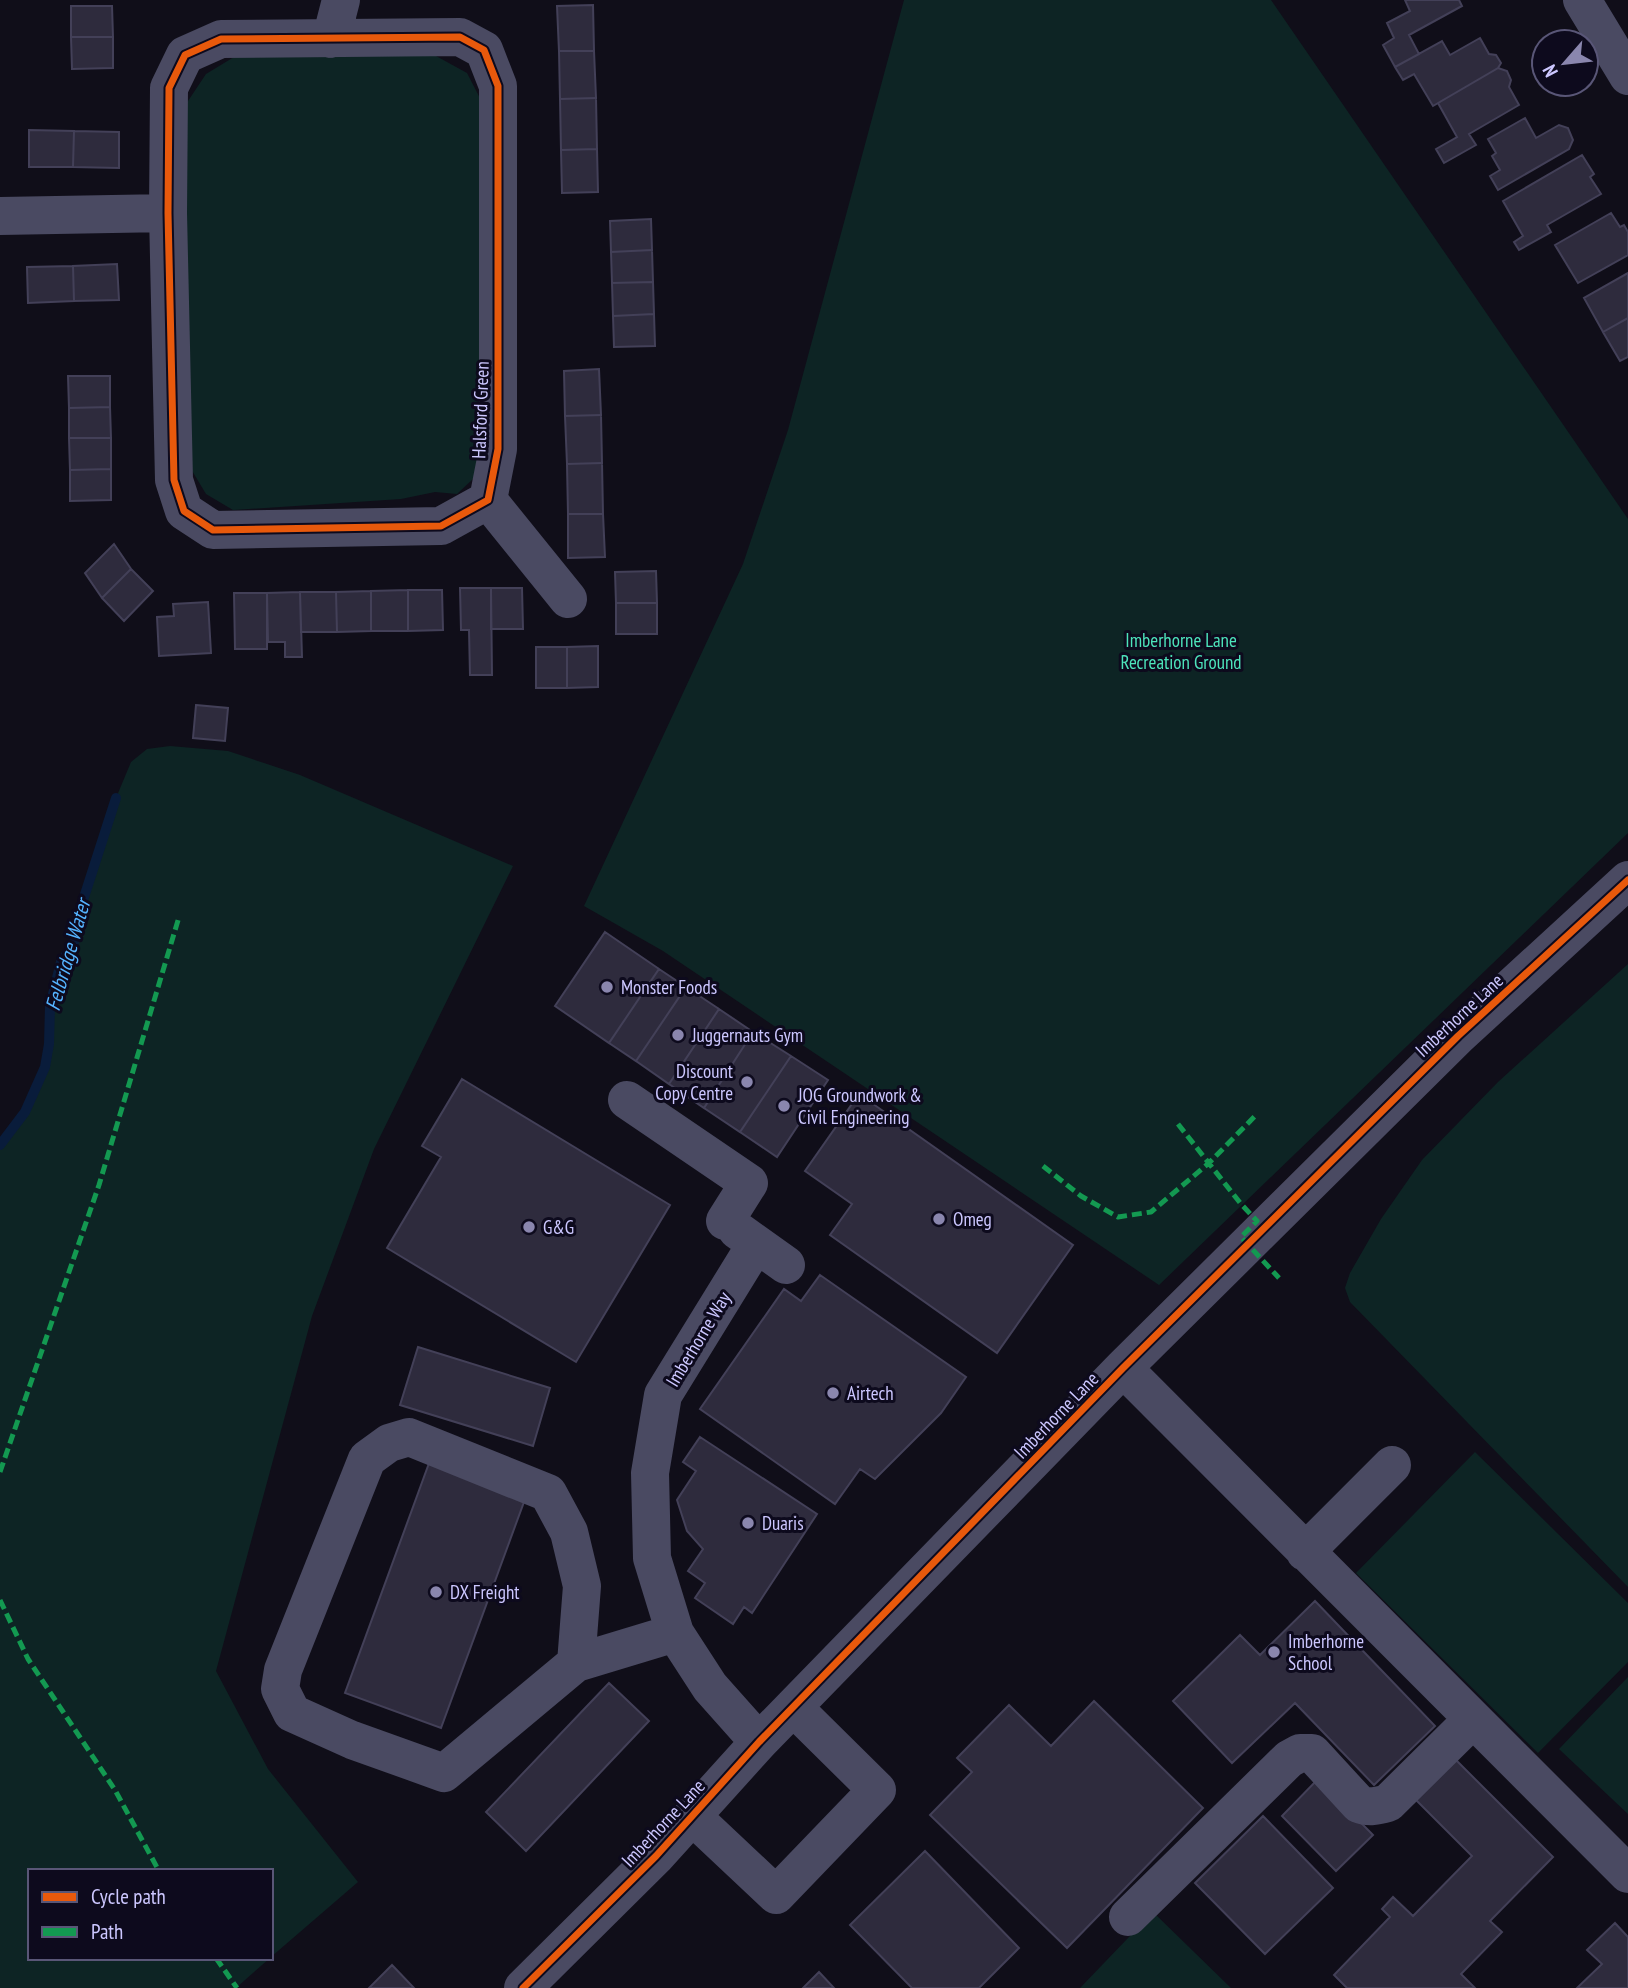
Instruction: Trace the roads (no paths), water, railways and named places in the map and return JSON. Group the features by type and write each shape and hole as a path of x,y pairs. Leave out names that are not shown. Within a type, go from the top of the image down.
{"street":[{"path":"331,39 341,0"},
{"path":"1582,0 1628,76"},
{"name":"Halsford Green","path":"460,37 484,50 498,86 498,449 488,500 441,526 212,530 184,511 174,480 168,213 169,88 185,55 221,39 460,37"},
{"path":"0,216 168,213"},
{"path":"488,500 568,599"},
{"name":"Imberhorne Lane","path":"523,1988 656,1856 759,1742 1124,1368 1458,1035 1628,880"},
{"name":"Imberhorne Way","path":"627,1100 749,1183 721,1218 771,1255 663,1395 650,1473 652,1558 675,1633 710,1687 759,1742"},
{"path":"1124,1368 1628,1874"},
{"path":"576,1663 582,1586 569,1532 548,1493 409,1437 389,1443 368,1459 284,1670 280,1689 292,1713 352,1740 444,1773 576,1663 675,1633"},
{"path":"1305,1552 1392,1465"},
{"path":"692,1816 776,1895 877,1790 793,1707"},
{"path":"1128,1917 1289,1759 1300,1753 1312,1753 1359,1804 1378,1806 1388,1803 1473,1719"}],"waterway":[{"name":"Felbridge Water","path":"0,1145 25,1112 45,1067 49,1044 50,1006 61,962 77,936 77,919 116,798"}],"place":[{"name":"Monster Foods","path":"607,987"},
{"name":"Juggernauts Gym","path":"678,1035"},
{"name":"Discount Copy Centre","path":"747,1082"},
{"name":"JOG Groundwork & Civil Engineering","path":"784,1106"},
{"name":"Omeg","path":"939,1219"},
{"name":"G&G","path":"529,1227"},
{"name":"Airtech","path":"833,1393"},
{"name":"Duaris","path":"748,1523"},
{"name":"DX Freight","path":"436,1592"},
{"name":"Imberhorne School","path":"1274,1652"}],"park label":[{"name":"Imberhorne Lane Recreation Ground","path":"1181,651"}]}
